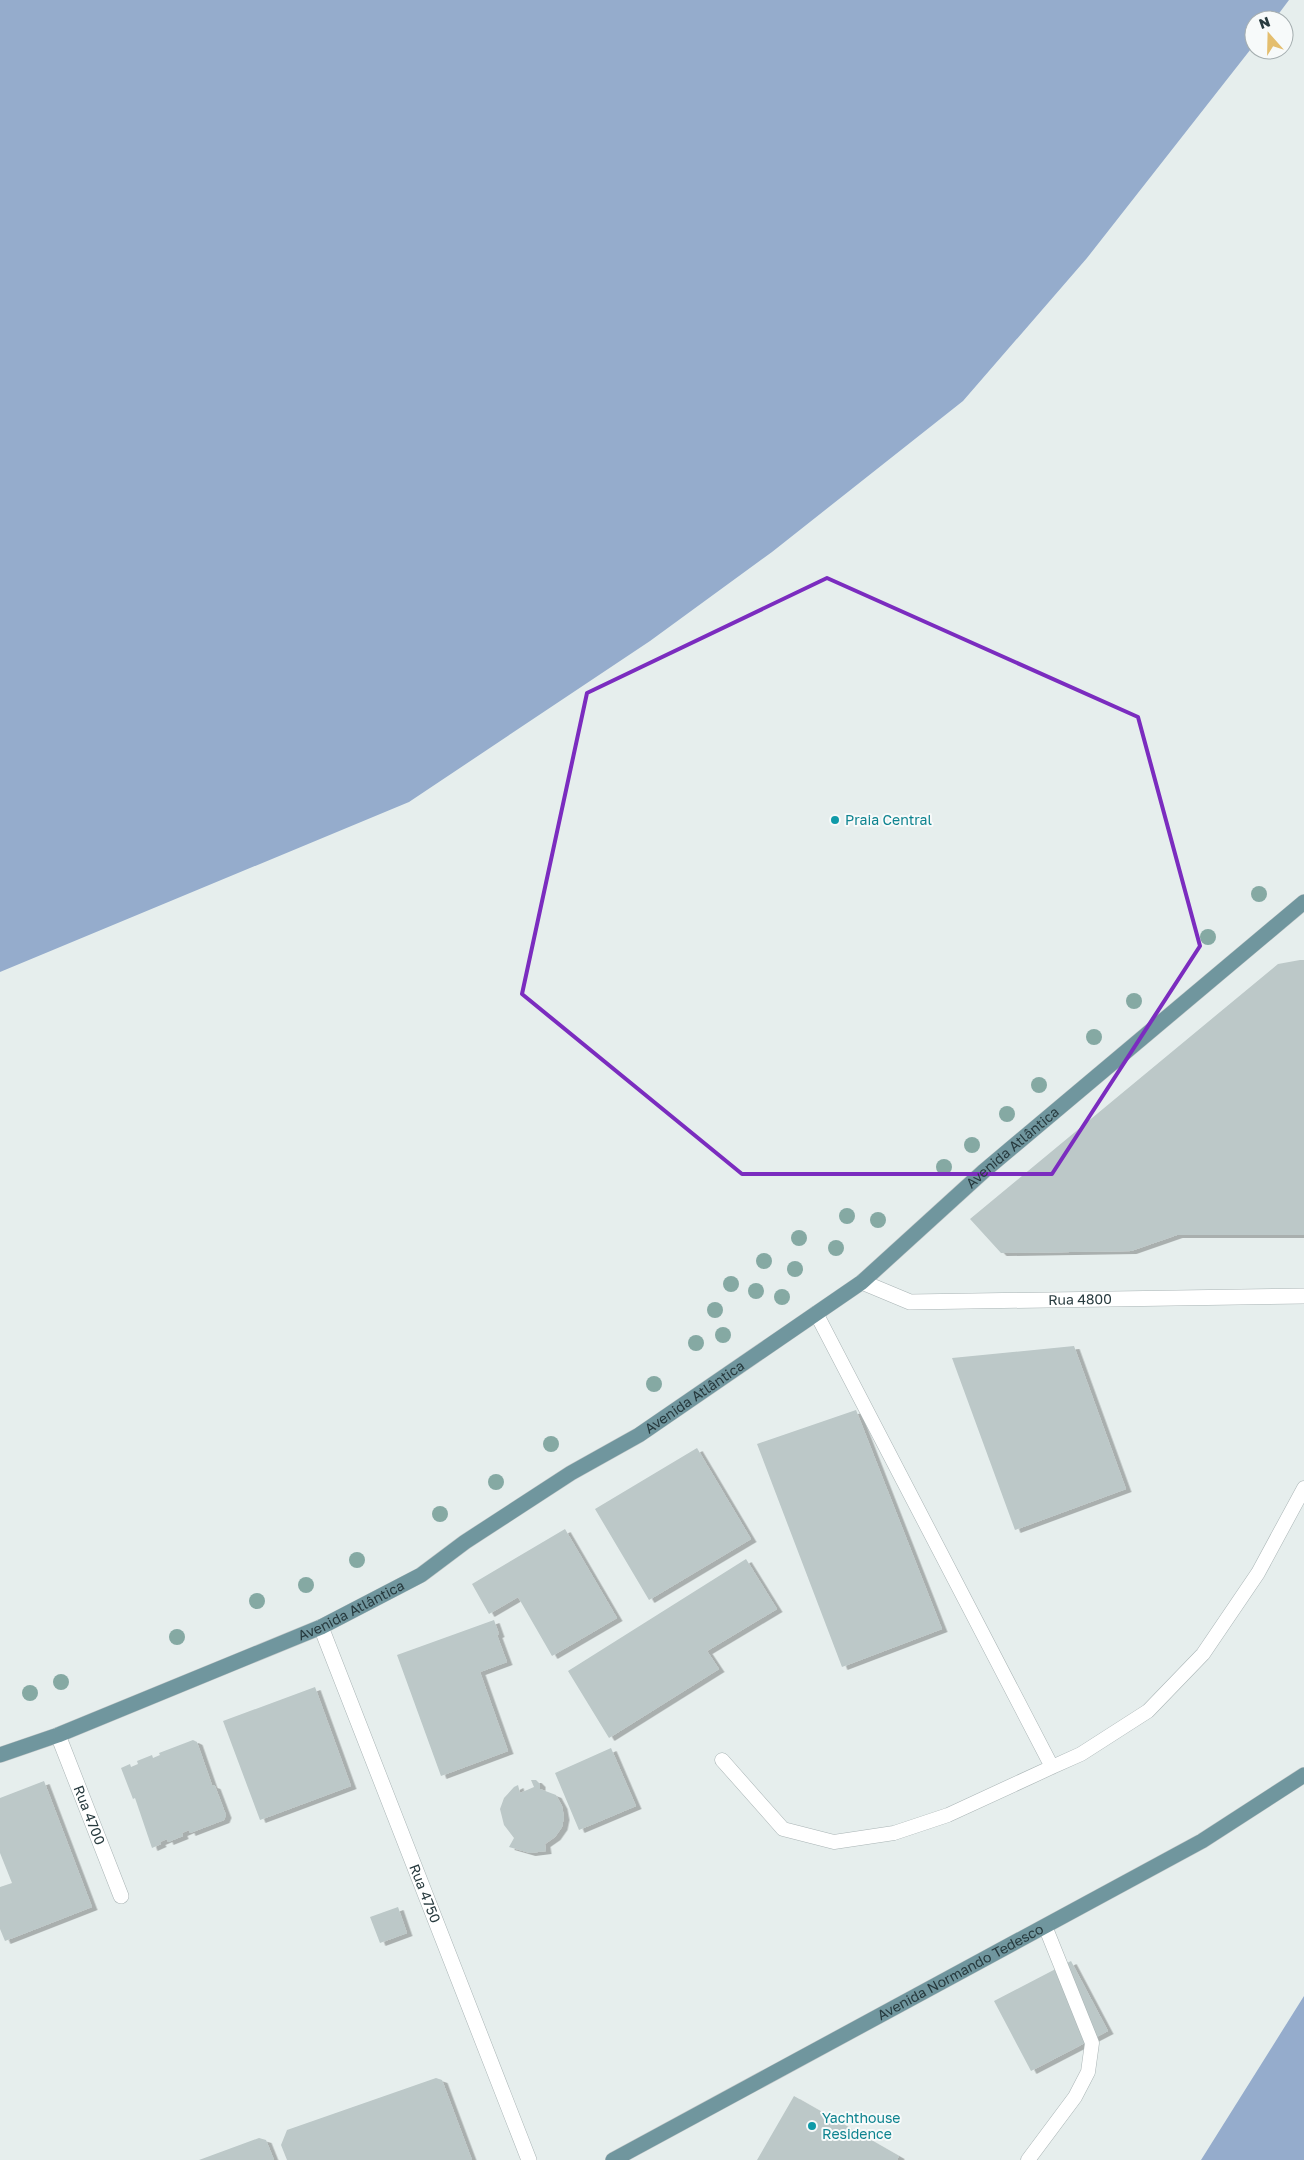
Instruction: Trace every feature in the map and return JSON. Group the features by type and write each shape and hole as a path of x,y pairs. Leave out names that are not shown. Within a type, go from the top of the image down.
{"main road":[{"name":"Avenida Atlântica","path":"0,1755 58,1735 322,1627 421,1575 465,1542 571,1474 639,1434 862,1282 984,1171 1304,902"},
{"name":"Avenida Normando Tedesco","path":"613,2160 1202,1841 1304,1775"}],"street":[{"name":"Rua 4800","path":"862,1282 910,1302 1304,1296"},
{"name":"Rua 4750","path":"322,1627 529,2160"},
{"name":"Rua 4700","path":"58,1735 121,1896"}],"lane":[{"path":"816,1313 1052,1767"},
{"path":"722,1760 783,1829 834,1842 894,1833 948,1815 1081,1754 1148,1711 1203,1654 1258,1573 1304,1488"},
{"path":"1028,2160 1076,2097 1088,2072 1092,2043 1045,1926"}],"highlighted area":[{"path":"827,578 1138,717 1200,946 1052,1174 742,1174 522,994 587,693"}],"water":[{"path":"0,0 1289,0 1282,10 1244,10 1244,58 1087,258 963,401 772,552 650,641 409,802 0,972"},
{"path":"1304,1996 1304,2160 1201,2160"}],"building":[{"path":"1304,960 1304,1235 1177,1235 1131,1251 1001,1253 970,1219 1278,964"},
{"path":"1074,1346 1126,1489 1015,1530 952,1358"},
{"path":"856,1410 942,1629 842,1667 757,1444"},
{"path":"697,1448 751,1539 649,1600 595,1509"},
{"path":"565,1529 617,1618 552,1656 518,1597 489,1614 472,1584"},
{"path":"746,1559 777,1609 707,1651 719,1669 609,1738 568,1671"},
{"path":"494,1620 499,1634 497,1635 507,1662 480,1672 508,1751 441,1776 397,1655"},
{"path":"315,1687 351,1786 260,1820 223,1721"},
{"path":"193,1740 197,1742 212,1785 215,1786 226,1815 224,1820 190,1833 189,1830 182,1833 183,1836 168,1842 167,1839 152,1848 135,1798 133,1799 121,1768 130,1764 131,1767 138,1764 137,1761 152,1755 153,1758 160,1755 159,1753"},
{"path":"611,1748 636,1806 579,1830 555,1773"},
{"path":"531,1780 536,1780 540,1784 540,1789 556,1795 562,1806 564,1817 562,1827 555,1837 545,1844 546,1851 530,1853 509,1847 514,1838 504,1825 500,1809 504,1798 514,1787 518,1785 520,1793 534,1787"},
{"path":"44,1781 92,1907 5,1941 0,1929 0,1887 12,1883 0,1853 0,1798"},
{"path":"398,1907 407,1933 380,1943 370,1917"},
{"path":"1071,1961 1108,2031 1031,2071 994,2001"},
{"path":"436,2078 442,2080 472,2160 287,2160 281,2145 287,2130"},
{"name":"Yachthouse Residence","path":"794,2096 899,2156 897,2160 757,2160"},
{"path":"259,2138 266,2140 274,2160 199,2160"}],"place":[{"name":"Praia Central","path":"835,820"},
{"name":"Yachthouse Residence","path":"812,2126"}]}
